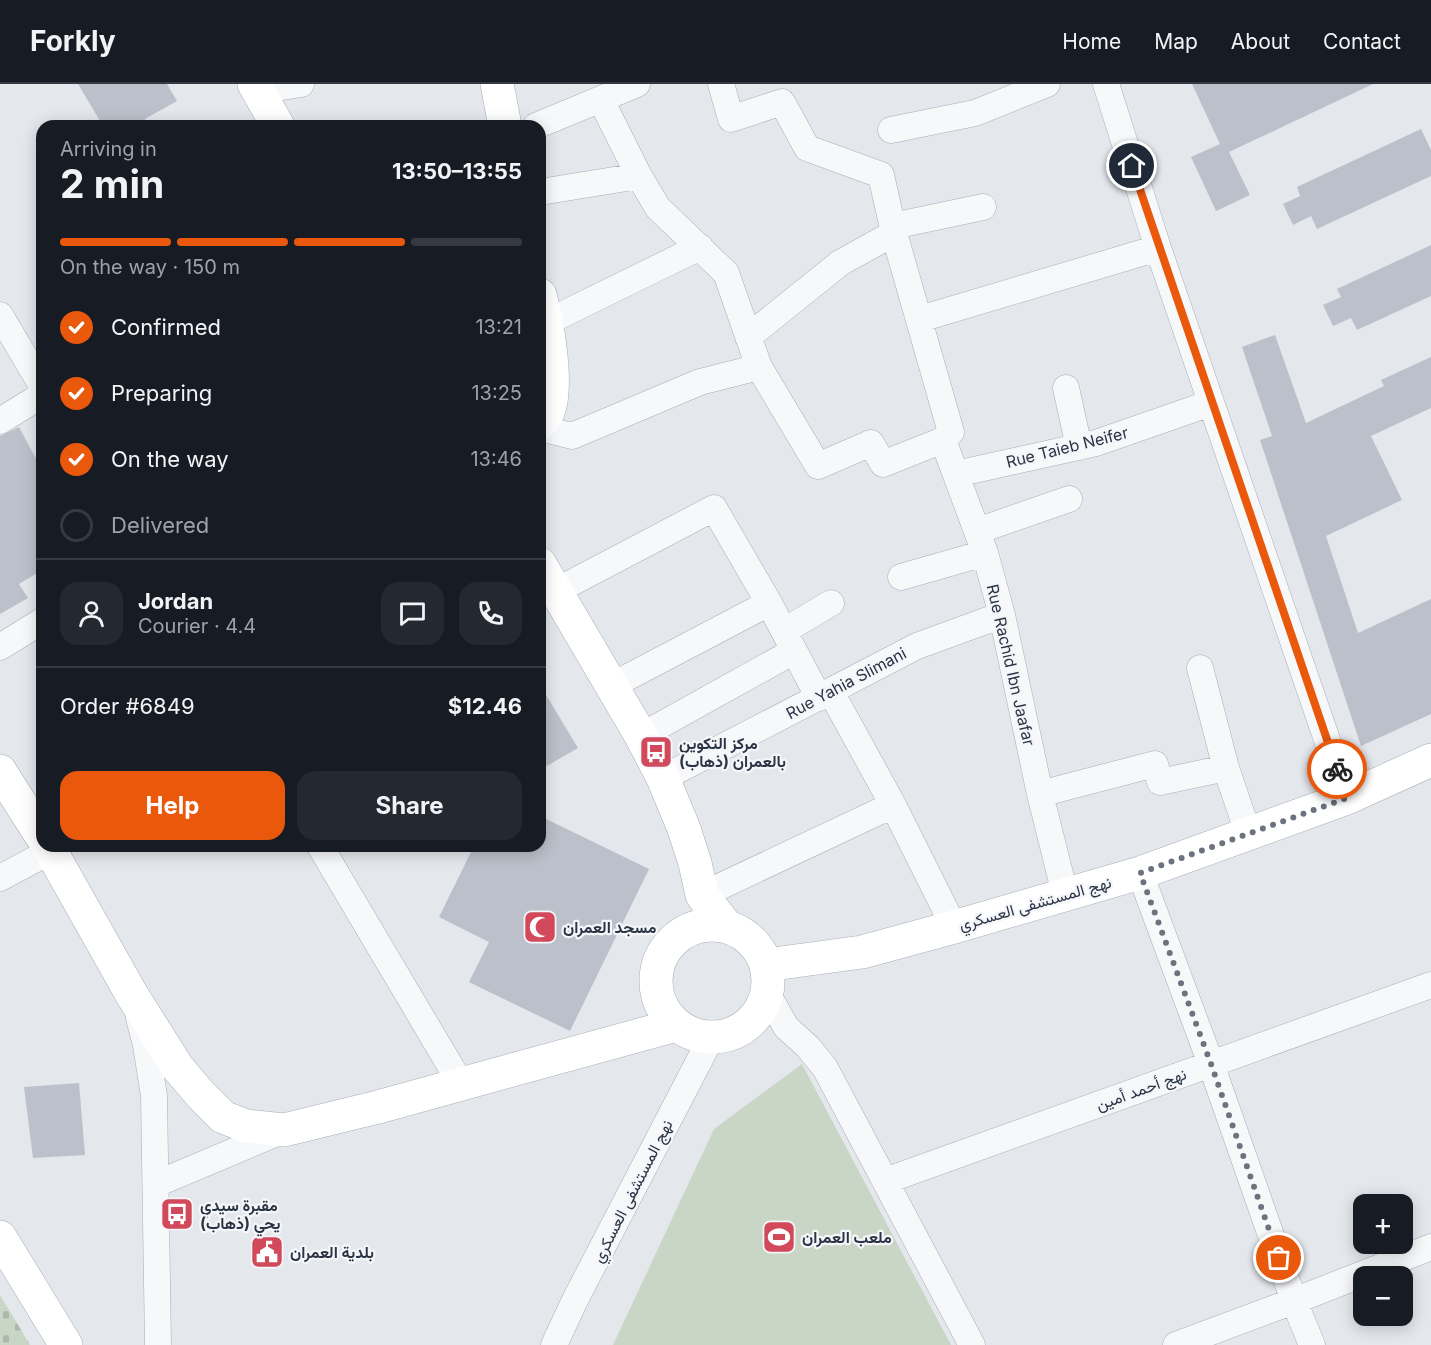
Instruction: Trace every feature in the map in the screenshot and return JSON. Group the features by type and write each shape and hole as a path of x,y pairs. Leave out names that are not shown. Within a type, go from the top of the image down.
{"street":[{"path":"275,120 256,87 301,84"},
{"path":"497,84 504,120"},
{"path":"546,122 637,84"},
{"path":"601,100 639,176 658,208 726,273 759,367 818,466 871,443 883,464 943,440 951,432 893,229 881,175 807,148 782,102 731,119 720,84"},
{"path":"891,130 975,113 1047,84"},
{"path":"1106,84 1158,248 1347,798"},
{"path":"546,191 639,176"},
{"path":"748,337 840,263 893,229 983,207"},
{"path":"546,307 700,247"},
{"path":"920,319 1158,248"},
{"path":"0,315 36,376"},
{"path":"546,332 552,379 549,410 546,415"},
{"path":"546,428 573,436 700,382 759,367"},
{"path":"1066,388 1079,447"},
{"path":"0,421 36,399"},
{"name":"Rue Taieb Neifer","path":"956,474 1096,443 1211,404"},
{"name":"Rue Rachid Ibn Jaafar","path":"943,440 981,542 1002,615 1040,794 1065,894"},
{"path":"902,577 1069,499"},
{"path":"556,591 714,508 789,641 893,805 954,927"},
{"path":"546,574 613,685 663,778 687,837 702,896 727,927 746,937 758,950 766,979 786,1027 808,1047 825,1068 972,1345"},
{"path":"613,685 769,603"},
{"path":"641,736 789,641 831,603"},
{"name":"Rue Yahia Slimani","path":"663,778 917,646 1002,615"},
{"path":"0,647 36,625"},
{"path":"1200,668 1226,768 1248,834"},
{"name":"نهج المستشفى العسكري","path":"766,979 1140,873 1347,798 1431,760"},
{"path":"1040,794 1155,764 1160,782 1226,768"},
{"path":"0,771 36,824"},
{"path":"702,896 893,805"},
{"path":"0,878 39,852"},
{"path":"54,852 132,994 178,1068 223,1117 246,1126 284,1130"},
{"path":"324,852 461,1084"},
{"path":"1140,873 1211,1064 1294,1301 1312,1345"},
{"path":"727,927 705,926 684,932 667,946 657,966 656,988 662,1008 676,1025 693,1034 711,1038 730,1034 747,1025 760,1011 766,979"},
{"name":"نهج أحمد أمين","path":"885,1181 1431,985"},
{"path":"132,994 146,1045 154,1096 158,1345"},
{"path":"156,1184 284,1130 378,1107 676,1025"},
{"name":"نهج المستشفى العسكري","path":"554,1345 711,1038"},
{"path":"0,1237 66,1345"},
{"path":"1176,1345 1431,1247"}],"green space":[{"name":"ملعب العمران","path":"802,1064 951,1345 613,1345 714,1129"},
{"path":"0,1295 30,1345 0,1345"}],"building":[{"path":"78,84 167,84 177,101 146,120 99,120"},
{"path":"1192,84 1373,84 1229,152 1250,195 1216,211 1191,157 1220,144"},
{"path":"1421,129 1431,150 1431,176 1317,229 1311,216 1293,225 1283,204 1300,196 1297,187"},
{"path":"1431,245 1431,296 1357,330 1351,318 1333,326 1323,305 1341,297 1337,289"},
{"path":"1275,335 1306,423 1384,386 1381,380 1431,357 1431,408 1371,436 1402,500 1326,536 1358,633 1431,599 1431,714 1361,746 1260,440 1272,436 1242,347"},
{"path":"19,427 36,459 36,574 19,584 28,598 0,614 0,436"},
{"path":"546,695 578,748 546,767"},
{"name":"مسجد العمران","path":"546,819 649,869 570,1031 469,982 489,942 439,917 471,852 546,852"},
{"path":"79,1083 85,1155 33,1158 24,1087"}],"way so far":[{"path":"1279,1258 1211,1064 1140,873 1347,798 1337,769"}],"place":[{"name":"مركز التكوين بالعمران (ذهاب)","path":"656,752"},
{"name":"مسجد العمران","path":"540,927"},
{"name":"مقبرة سيدي يحي (ذهاب)","path":"177,1214"},
{"name":"ملعب العمران","path":"779,1237"},
{"name":"بلدية العمران","path":"267,1252"}],"route":[{"path":"1132,166 1337,769"}]}
